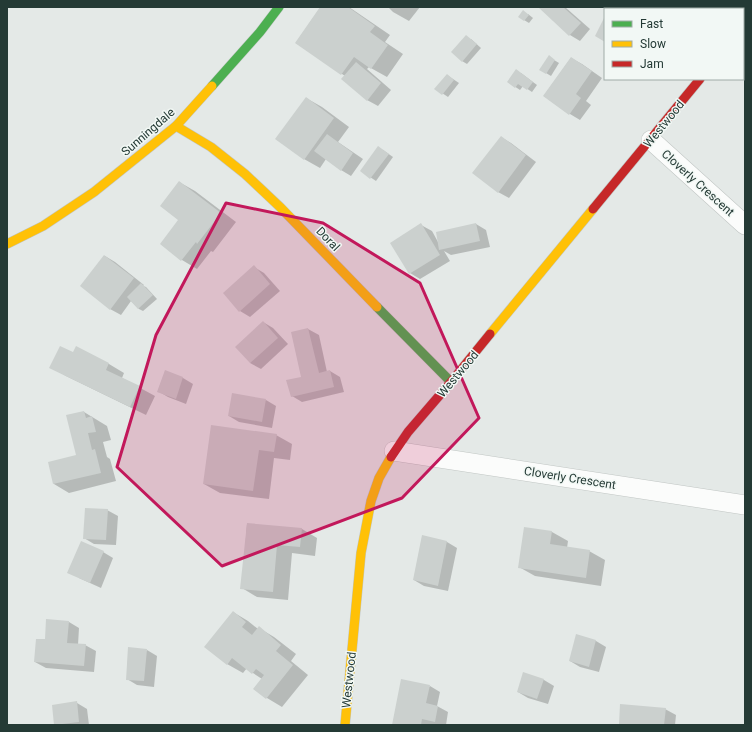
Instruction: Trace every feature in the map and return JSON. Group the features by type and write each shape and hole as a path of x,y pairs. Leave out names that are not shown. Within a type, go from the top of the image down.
{"street":[{"name":"Sunningdale","path":"7,244 43,226 94,192 176,126 260,32 279,7"},
{"name":"Westwood","path":"344,725 361,553 371,501 379,478 394,451 408,432 451,382 699,80"},
{"name":"Doral","path":"176,126 210,147 245,174 280,207 451,382"},
{"name":"Cloverly Crescent","path":"651,140 745,226"},
{"name":"Cloverly Crescent","path":"394,451 745,505"}],"highlighted area":[{"path":"226,203 323,223 420,283 479,418 402,498 222,566 117,467 156,335"}],"building":[{"path":"320,7 348,7 375,26 370,32 388,45 371,69 354,57 341,75 295,43"},
{"path":"538,7 563,7 581,23 569,36"},
{"path":"657,7 658,8 615,8"},
{"path":"523,10 529,15 524,21 518,17"},
{"path":"604,18 604,41 595,36"},
{"path":"466,35 477,44 462,62 451,52"},
{"path":"549,55 555,60 546,74 539,70"},
{"path":"571,57 592,71 576,94 581,98 569,115 543,96"},
{"path":"356,62 381,83 367,101 341,79"},
{"path":"516,69 533,82 527,90 518,84 515,88 507,82"},
{"path":"447,74 454,80 442,95 434,89"},
{"path":"306,97 334,118 304,160 275,139"},
{"path":"327,134 353,153 341,171 314,151"},
{"path":"501,136 526,155 498,193 472,173"},
{"path":"378,146 389,154 370,179 360,171"},
{"path":"179,181 221,213 197,244 196,242 181,261 160,244 178,220 160,206"},
{"path":"421,223 440,255 409,274 390,243"},
{"path":"476,223 480,241 439,250 436,232"},
{"path":"104,255 134,278 110,310 80,286"},
{"path":"254,265 270,284 239,312 223,293"},
{"path":"141,283 153,295 138,309 127,297"},
{"path":"263,321 278,338 250,363 235,347"},
{"path":"308,328 319,373 330,370 334,387 291,397 286,380 301,377 291,332"},
{"path":"60,346 73,352 76,346 109,363 106,370 140,386 130,407 49,368"},
{"path":"165,370 183,377 176,399 157,392"},
{"path":"232,393 266,399 262,422 228,416"},
{"path":"84,411 86,418 92,416 96,432 88,433 92,450 95,449 101,473 53,484 48,462 76,455 66,415"},
{"path":"211,425 277,434 274,452 259,450 253,491 203,484"},
{"path":"85,508 108,509 106,540 83,539"},
{"path":"247,523 302,528 300,547 277,545 273,592 240,589"},
{"path":"524,527 552,531 550,544 590,550 586,578 518,568"},
{"path":"422,535 447,541 438,586 413,580"},
{"path":"81,541 104,551 90,583 67,573"},
{"path":"233,611 246,622 242,627 252,635 259,626 281,645 276,651 293,665 266,699 253,689 264,675 256,669 252,674 232,658 227,665 204,647"},
{"path":"46,619 69,621 67,643 86,644 84,666 34,662 36,639 45,639"},
{"path":"576,634 596,640 589,667 569,661"},
{"path":"128,647 147,649 144,681 126,680"},
{"path":"523,672 544,679 537,699 517,692"},
{"path":"401,679 430,685 426,703 438,706 435,722 422,719 421,725 392,725"},
{"path":"77,701 79,722 54,725 52,705"},
{"path":"620,704 666,708 664,725 619,725"}],"traffic: fast":[{"path":"212,86 260,32 279,7"},
{"path":"377,307 451,382"}],"traffic: slow":[{"path":"7,244 43,226 94,192 176,126 212,86"},
{"path":"176,126 211,147 245,174 280,207 377,307"},
{"path":"490,334 593,209"},
{"path":"345,725 361,553 371,501 379,478 391,457"}],"traffic: jam":[{"path":"593,209 699,80"},
{"path":"391,457 408,432 490,334"}]}
